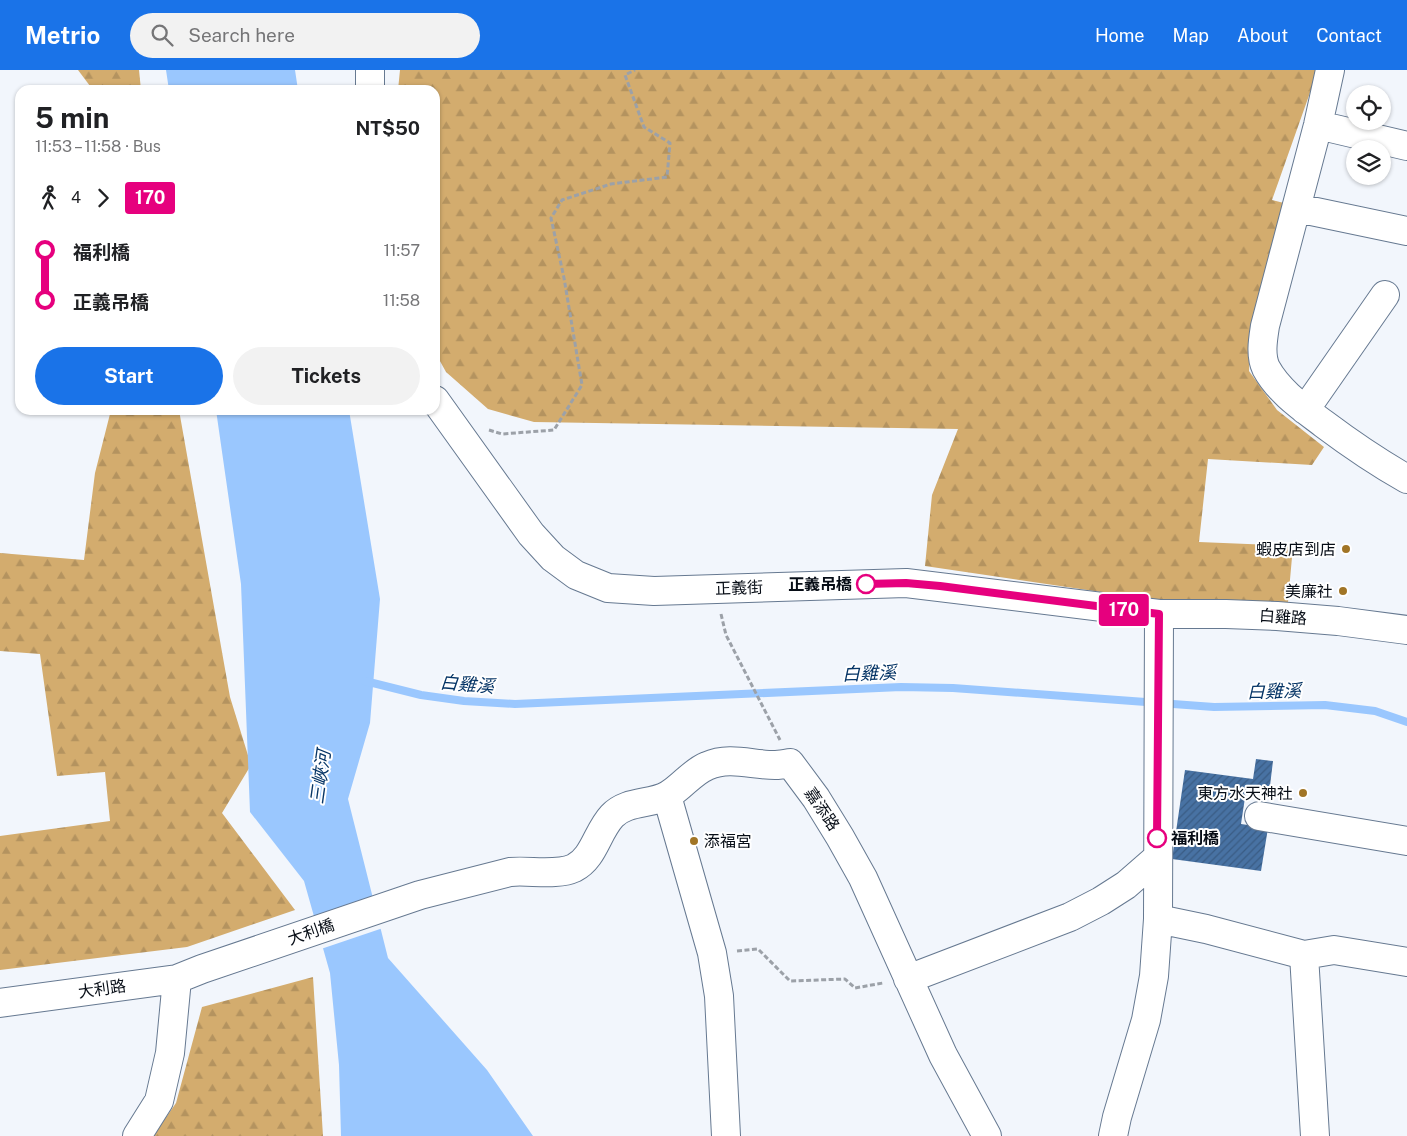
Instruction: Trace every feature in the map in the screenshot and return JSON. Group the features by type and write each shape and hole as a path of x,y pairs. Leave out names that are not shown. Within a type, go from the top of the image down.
{"street":[{"path":"370,70 370,85"},
{"path":"1330,70 1297,208 1265,326 1262,345 1266,366 1274,380 1304,410 1366,456 1407,479"},
{"path":"1318,125 1407,146"},
{"path":"1297,208 1407,231"},
{"path":"1304,410 1385,295"},
{"name":"正義街","path":"440,407 531,534 553,558 576,576 608,588 654,591 906,583 1159,614"},
{"path":"1113,1136 1146,1020 1154,976 1158,919 1159,614"},
{"name":"白雞路","path":"1159,614 1277,616 1338,621 1407,630"},
{"name":"嘉添路","path":"420,895 510,872 524,870 562,871 573,868 584,862 604,825 613,815 634,804 667,796 695,773 707,766 738,760 775,765 790,763 816,798 863,878 943,1055 987,1136"},
{"path":"667,796 712,953 720,996 726,1136"},
{"path":"1260,816 1407,841"},
{"path":"908,978 1070,917 1126,885 1157,858"},
{"name":"大利橋","path":"202,969 420,895"},
{"path":"1158,919 1206,929 1304,955 1334,950 1407,962"},
{"path":"1304,955 1315,1136"},
{"name":"大利路","path":"0,1003 177,979 202,969"},
{"path":"137,1136 159,1101 170,1053 177,979"}],"path":[{"path":"485,428 502,434 554,430 582,385 564,278 551,218 562,200 611,184 667,177 670,143 644,126 625,75 635,70"},
{"path":"726,635 782,743"},
{"path":"712,953 758,949 790,981 845,979 855,988 908,978"}],"green space":[{"path":"78,70 139,70 140,85 89,85"},
{"path":"400,70 1318,70 1272,200 1284,203 1251,329 1249,371 1277,410 1324,447 1312,465 1208,459 1199,542 1293,546 1288,602 1162,601 925,566 932,495 958,429 534,422 488,409 446,372 440,361 440,85 398,85"},
{"path":"110,415 180,415 230,697 251,765 222,813 295,910 187,947 0,970 0,836 110,821 105,772 57,776 40,654 0,651 0,553 84,560 95,473"},
{"path":"313,977 323,1136 153,1136 176,1103 202,1007"}],"water":[{"path":"166,70 295,70 297,85 168,85"},
{"name":"三峽河","path":"217,415 350,415 380,599 370,723 348,799 388,958 487,1070 533,1136 341,1136 339,1065 330,973 304,881 250,812 241,584"}],"pier":[{"path":"376,902 383,928 321,949 313,923"}],"building":[{"path":"1256,759 1273,761 1269,794 1246,791 1241,824 1268,828 1261,871 1172,859 1185,770 1253,779"}],"waterway":[{"name":"白雞溪","path":"365,681 421,695 464,701 515,704 901,687 953,688 1214,707 1325,705 1375,711 1407,722"}],"bus line":[{"name":"170","path":"866,584 906,583 940,586 1159,614 1157,838"}],"place":[{"name":"蝦皮店到店","path":"1346,549"},
{"name":"正義吊橋","path":"866,584"},
{"name":"美廉社","path":"1343,591"},
{"name":"東方水天神社","path":"1303,793"},
{"name":"福利橋","path":"1157,838"},
{"name":"添福宮","path":"694,841"}]}
